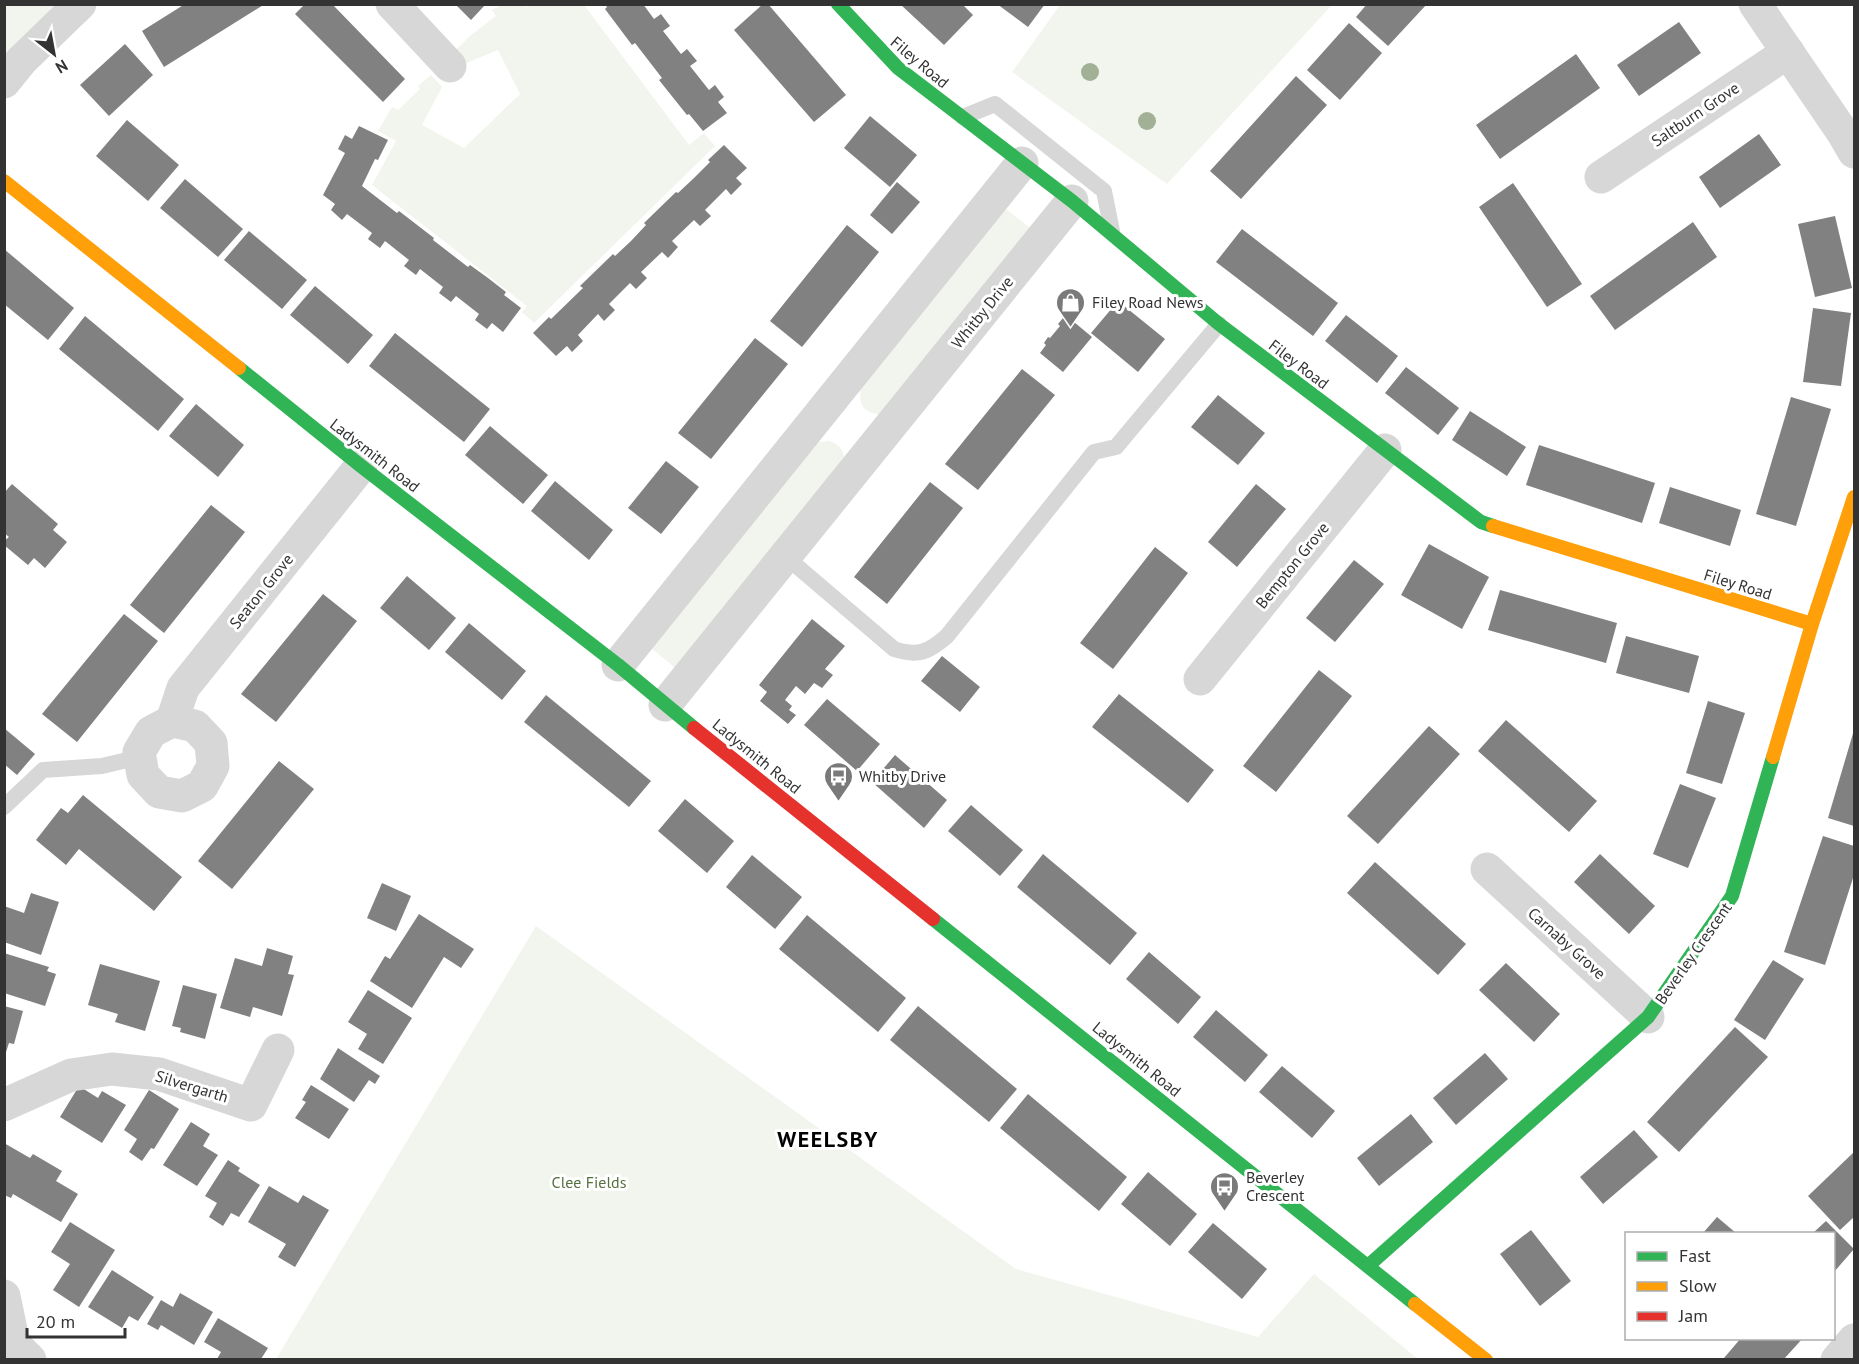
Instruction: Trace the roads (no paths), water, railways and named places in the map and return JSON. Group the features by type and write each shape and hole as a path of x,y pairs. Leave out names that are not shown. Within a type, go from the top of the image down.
{"street":[{"path":"4,82 80,4"},
{"path":"392,4 450,66"},
{"name":"Filey Road","path":"838,4 898,68 1072,201 1219,324 1482,522 1812,624"},
{"path":"1755,4 1843,132 1854,152"},
{"name":"Saltburn Grove","path":"1601,177 1788,52"},
{"path":"618,665 1022,163"},
{"name":"Ladysmith Road","path":"4,181 361,466 618,665 665,705 1486,1359"},
{"name":"Whitby Drive","path":"665,705 1072,201"},
{"name":"Bempton Grove","path":"1200,679 1384,450"},
{"name":"Seaton Grove","path":"172,722 183,688 361,466"},
{"name":"Beverley Crescent","path":"1369,1265 1648,1017 1732,896 1812,624 1854,497"},
{"path":"172,722 195,726 211,743 213,766 202,786 182,796 159,792 143,775 139,752 151,732 172,722"},
{"name":"Carnaby Grove","path":"1487,869 1648,1017"},
{"name":"Silvergarth","path":"4,1105 71,1075 112,1069 159,1074 251,1105 278,1050"},
{"path":"4,1296 14,1344 30,1359"},
{"path":"1837,1359 1854,1340"}],"lane":[{"path":"963,117 995,104 1104,191 1112,234"},
{"path":"785,556 894,649 907,653 923,652 947,636 1094,452 1116,447 1219,324"},
{"path":"4,807 43,770 102,766 140,757"}],"place":[{"name":"Filey Road News","path":"1071,328"},
{"name":"Whitby Drive","path":"838,802"},
{"name":"Beverley Crescent","path":"1225,1212"}],"district":[{"name":"WEELSBY","path":"828,1139"}],"park label":[{"name":"Clee Fields","path":"589,1182"}]}
